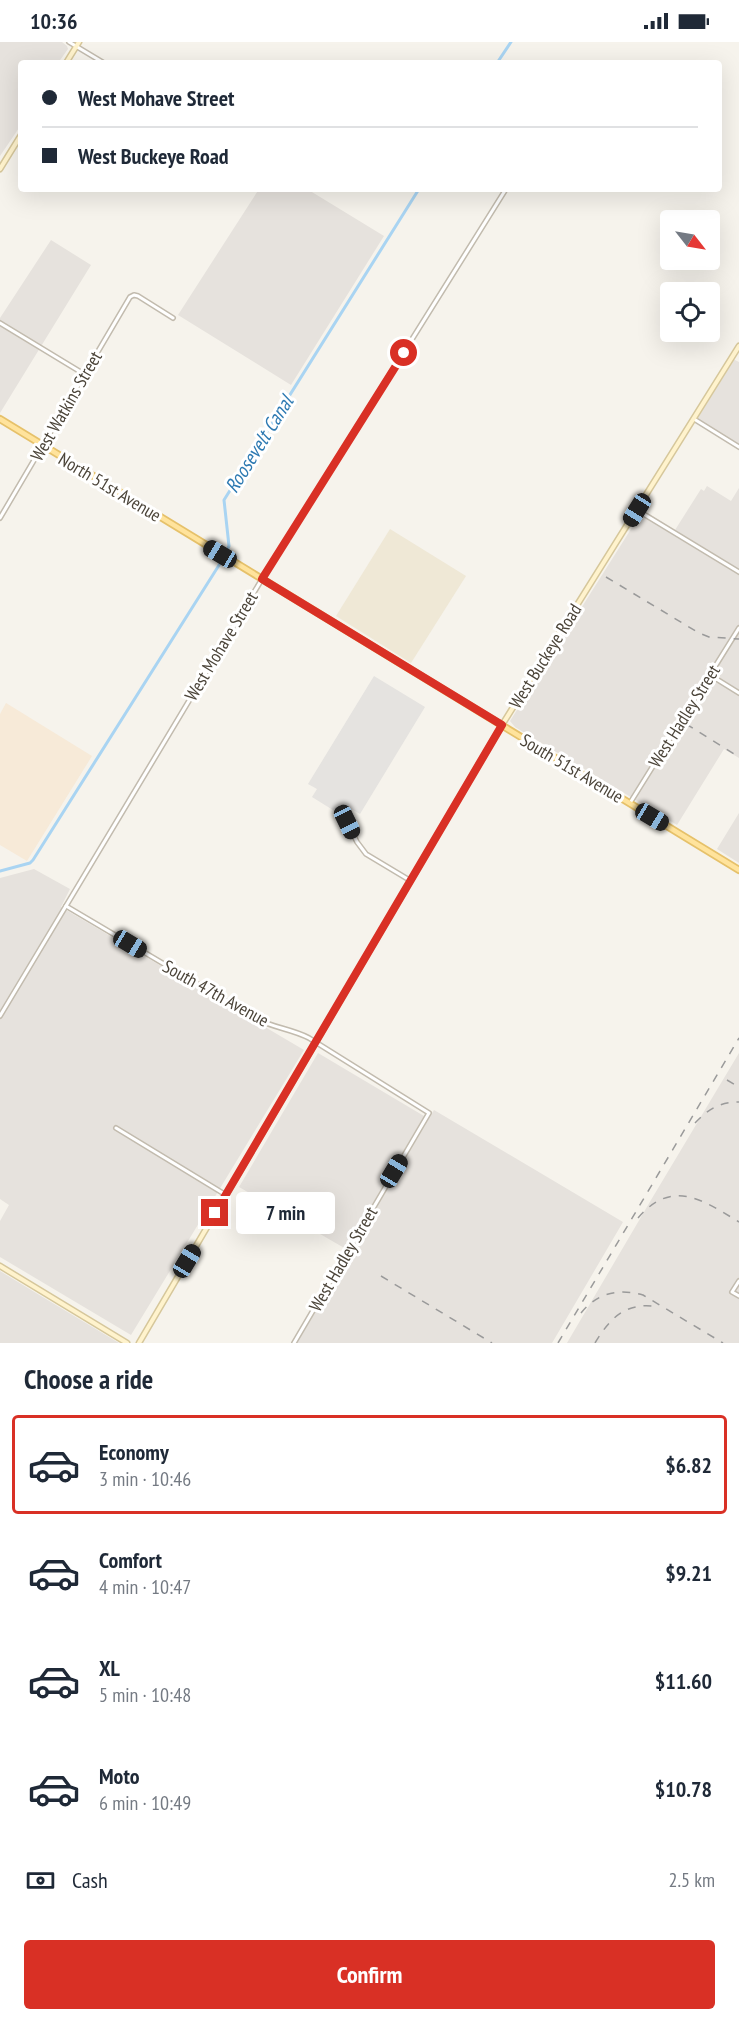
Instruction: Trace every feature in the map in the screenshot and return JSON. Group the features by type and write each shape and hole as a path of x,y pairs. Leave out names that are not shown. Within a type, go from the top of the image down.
{"main road":[{"path":"68,60 78,44"},
{"path":"0,169 18,140"},
{"name":"West Buckeye Road","path":"139,1343 502,725 739,346"},
{"name":"North 51st Avenue","path":"0,419 220,554"},
{"name":"South 51st Avenue","path":"220,554 739,870"},
{"path":"0,1266 127,1343"}],"street":[{"path":"69,42 78,44 100,60"},
{"name":"West Mohave Street","path":"0,1016 262,579 505,192"},
{"name":"West Watkins Street","path":"0,518 130,297 134,295 173,318"},
{"path":"0,323 84,374"},
{"path":"694,419 739,447"},
{"path":"637,510 739,572"},
{"name":"West Hadley Street","path":"630,803 739,628"},
{"path":"710,675 739,693"},
{"path":"347,822 366,854 411,881"},
{"name":"South 47th Avenue","path":"66,906 257,1019 269,1025 301,1034 316,1042 429,1113"},
{"name":"West Hadley Street","path":"294,1343 429,1113"},
{"path":"116,1128 226,1195"},
{"path":"739,1281 732,1292 739,1296"}],"shaded area":[{"path":"0,42 62,42 68,49 60,60 18,60 18,129 0,156"},
{"path":"257,192 312,192 384,236 291,385 178,315"},
{"path":"51,240 91,265 0,413 0,318"},
{"path":"733,359 739,362 739,446 696,419"},
{"path":"707,486 731,501 739,488 739,758 724,749 677,825 515,727 510,721 643,510 675,530 701,489 704,491"},
{"path":"390,529 466,576 411,663 336,616"},
{"path":"374,676 425,707 360,814 346,806 341,815 312,797 317,789 308,784"},
{"path":"6,703 92,756 27,861 0,845 0,714"},
{"path":"739,813 739,863 717,849"},
{"path":"34,869 70,889 61,907 304,1050 131,1335 0,1257 0,1221 9,1205 0,1199 0,878"},
{"path":"318,1053 424,1116 346,1249 239,1187"},
{"path":"739,1053 739,1343 567,1343 651,1200"},
{"path":"434,1110 623,1222 555,1338 552,1343 297,1343"},
{"path":"0,1271 41,1296 119,1343 0,1343"}],"waterway":[{"name":"Roosevelt Canal","path":"499,60 511,42"},
{"name":"Roosevelt Canal","path":"0,871 30,863 33,860 221,562 229,546 224,500 417,192"}],"railway":[{"path":"606,577 699,633 709,637 739,639"},
{"path":"686,724 739,757"},
{"path":"558,1343 739,1038"},
{"path":"727,1080 739,1087"},
{"path":"695,1123 715,1107 739,1102"},
{"path":"638,1218 651,1206 663,1199 675,1196 688,1197 713,1206 739,1222"},
{"path":"381,1276 492,1343"},
{"path":"581,1313 601,1297 617,1292 634,1293 643,1295 723,1343"},
{"path":"595,1343 620,1313 637,1307 659,1307"}],"route":[{"path":"215,1213 502,725 262,579 404,353"}]}
